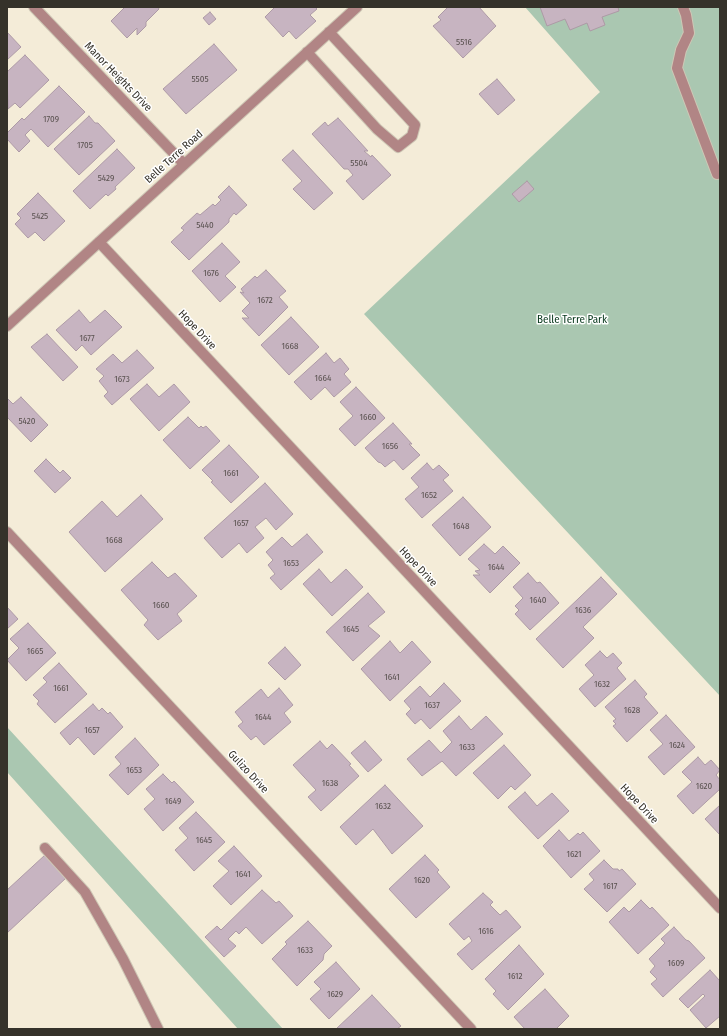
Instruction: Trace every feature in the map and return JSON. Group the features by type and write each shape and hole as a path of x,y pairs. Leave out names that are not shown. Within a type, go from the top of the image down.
{"street":[{"name":"Manor Heights Drive","path":"34,7 184,164"},
{"name":"Belle Terre Road","path":"7,326 357,7"},
{"path":"683,7 689,33 681,50 677,68 717,174"},
{"path":"307,52 377,129 398,147 412,136 415,125 329,32"},
{"name":"Hope Drive","path":"99,242 720,908"},
{"name":"Gulizo Drive","path":"7,532 471,1029"},
{"path":"45,848 85,892 123,959 158,1029"}],"green space":[{"name":"Belle Terre Park","path":"525,7 720,7 720,696 364,314 600,92"},
{"path":"7,727 283,1029 238,1029 7,772"}],"building":[{"path":"125,7 158,7 159,9 146,22 146,26 137,35 137,28 127,38 111,21"},
{"path":"275,7 315,7 317,9 310,15 316,21 296,39 289,31 283,37 265,17"},
{"path":"448,7 479,7 496,26 463,58 433,26 441,20 438,17"},
{"path":"540,7 618,7 619,11 602,17 605,25 590,31 587,23 570,30 565,19 547,26"},
{"path":"210,12 216,19 209,25 203,18"},
{"path":"7,32 21,47 7,60"},
{"path":"214,44 237,70 186,114 163,89"},
{"path":"25,55 49,80 20,108 15,103 8,109 7,72"},
{"path":"497,79 515,100 498,115 479,94"},
{"path":"59,86 85,112 48,147 31,129 25,135 30,141 19,152 7,139 7,133 22,118 24,120"},
{"path":"89,116 115,141 79,175 54,149"},
{"path":"338,118 368,151 364,151 371,157 372,155 391,175 363,200 346,181 353,175 348,169 344,169 312,134 325,122 328,126"},
{"path":"117,149 135,168 115,187 116,189 108,196 106,194 90,209 73,191"},
{"path":"293,150 333,193 314,210 293,189 302,181 282,160"},
{"path":"527,181 534,189 519,202 512,194"},
{"path":"229,186 247,205 236,215 234,213 229,219 229,222 189,260 171,242 184,230 181,228 197,213 200,215 213,204 215,206 221,200 218,197"},
{"path":"38,193 65,221 44,241 35,232 28,238 15,224 21,218 17,214"},
{"path":"222,243 240,262 225,276 236,287 220,302 192,271"},
{"path":"266,270 286,291 279,297 288,307 259,336 242,318 249,318 242,311 250,303 240,292 244,293 241,289 255,276 257,278"},
{"path":"79,310 90,323 105,310 122,327 91,355 82,345 76,351 56,330"},
{"path":"291,317 319,347 289,375 261,345"},
{"path":"47,334 78,367 63,381 31,347"},
{"path":"137,350 154,368 112,405 104,396 108,392 99,381 104,376 96,369 113,354 122,363"},
{"path":"326,353 334,363 340,358 349,369 344,374 351,382 334,397 325,387 311,400 294,382"},
{"path":"147,384 159,397 174,384 190,402 159,431 130,399"},
{"path":"356,387 385,418 355,446 339,429 353,416 340,402"},
{"path":"21,397 48,425 31,442 7,417 7,398 13,404"},
{"path":"188,417 199,428 201,426 203,428 206,426 220,441 190,469 163,440"},
{"path":"393,423 412,444 409,444 420,455 403,470 394,460 385,467 365,448"},
{"path":"229,445 259,477 231,503 202,470"},
{"path":"46,459 60,473 63,470 71,478 55,493 34,471"},
{"path":"427,463 433,470 439,465 449,475 443,480 453,491 422,518 405,499 419,487 411,478"},
{"path":"265,483 293,514 276,530 266,518 255,527 264,538 247,553 239,543 222,558 204,538"},
{"path":"141,495 163,519 105,572 69,532 102,501 117,517"},
{"path":"463,497 491,527 460,556 432,525"},
{"path":"307,534 323,552 281,590 270,578 275,574 268,565 273,560 266,552 282,537 292,547"},
{"path":"484,544 495,554 503,546 520,563 490,593 473,575 480,575 475,571 480,570 468,559"},
{"path":"152,562 168,578 175,573 197,596 177,614 182,621 158,640 144,625 148,620 121,590"},
{"path":"319,569 331,583 346,569 363,587 332,616 303,584"},
{"path":"528,573 537,583 540,582 559,603 530,630 515,614 519,610 515,606 523,598 513,587"},
{"path":"601,577 617,594 583,627 594,638 563,668 536,639"},
{"path":"368,593 385,612 368,626 380,636 353,661 326,632"},
{"path":"7,607 18,619 7,629"},
{"path":"28,623 56,653 26,681 7,660 19,648 10,639"},
{"path":"390,641 400,653 412,641 431,662 390,701 361,669"},
{"path":"285,647 301,665 285,680 268,663"},
{"path":"600,651 607,658 613,653 622,663 617,668 626,679 595,707 579,689 594,675 585,665"},
{"path":"59,663 87,694 55,723 37,704 39,701 33,695 47,682 43,678"},
{"path":"635,680 647,694 644,697 658,713 627,742 613,726 616,724 613,721 616,719 605,707"},
{"path":"444,683 461,701 430,729 421,719 415,724 406,714 411,709 404,701 420,686 430,697"},
{"path":"279,688 293,705 284,713 291,722 264,745 256,736 251,740 238,726 243,722 235,712 261,689 268,698"},
{"path":"93,704 99,711 102,708 108,714 110,712 123,727 94,755 78,737 70,745 60,733"},
{"path":"666,715 695,747 664,775 648,757 663,744 650,730"},
{"path":"459,716 471,730 486,716 503,734 456,776 442,761 422,776 407,759 429,740 441,753 452,742 443,731"},
{"path":"135,738 159,765 128,795 109,775 121,764 115,757"},
{"path":"320,741 327,749 332,744 351,764 349,765 359,776 321,811 308,797 316,790 293,765"},
{"path":"365,741 382,760 368,772 351,753"},
{"path":"504,745 531,775 515,790 511,786 498,799 473,773"},
{"path":"698,757 705,765 711,760 720,770 716,775 720,780 720,789 693,814 677,796 692,782 682,772"},
{"path":"163,774 172,783 174,781 194,802 163,831 144,809 155,799 146,789"},
{"path":"385,785 423,826 392,854 373,829 356,845 340,827"},
{"path":"525,792 537,806 552,793 569,811 538,839 508,807"},
{"path":"720,805 720,835 705,819"},
{"path":"196,812 225,842 194,871 175,850 188,838 179,828"},
{"path":"559,830 569,841 578,833 580,835 583,832 600,851 571,878 543,846"},
{"path":"234,846 262,876 231,905 213,886 229,871 218,861"},
{"path":"45,855 66,878 7,933 7,890"},
{"path":"425,855 439,870 437,872 450,887 416,918 389,889"},
{"path":"604,860 613,869 618,869 619,871 622,869 636,884 607,912 584,889 594,880 589,874"},
{"path":"262,890 276,903 279,901 293,916 262,944 246,927 239,934 236,931 228,939 236,946 224,957 205,937 217,926 221,930"},
{"path":"483,893 493,902 490,905 500,915 506,910 521,927 472,970 457,954 472,941 469,936 464,940 449,924"},
{"path":"641,900 650,909 652,907 669,925 638,954 609,922 624,907 629,912"},
{"path":"308,921 332,946 324,954 323,960 297,986 272,959 287,944 285,942"},
{"path":"674,927 705,958 663,997 651,984 657,979 650,972 655,966 649,959 665,943 661,939"},
{"path":"519,945 544,974 508,1010 493,994 496,991 485,979"},
{"path":"336,962 360,989 329,1019 310,999 321,989 314,982"},
{"path":"710,970 720,981 720,1016 706,1028 690,1010 705,996 703,994 688,1008 679,999"},
{"path":"545,989 569,1016 556,1029 525,1029 514,1017"},
{"path":"372,995 401,1026 397,1029 336,1029"}]}
